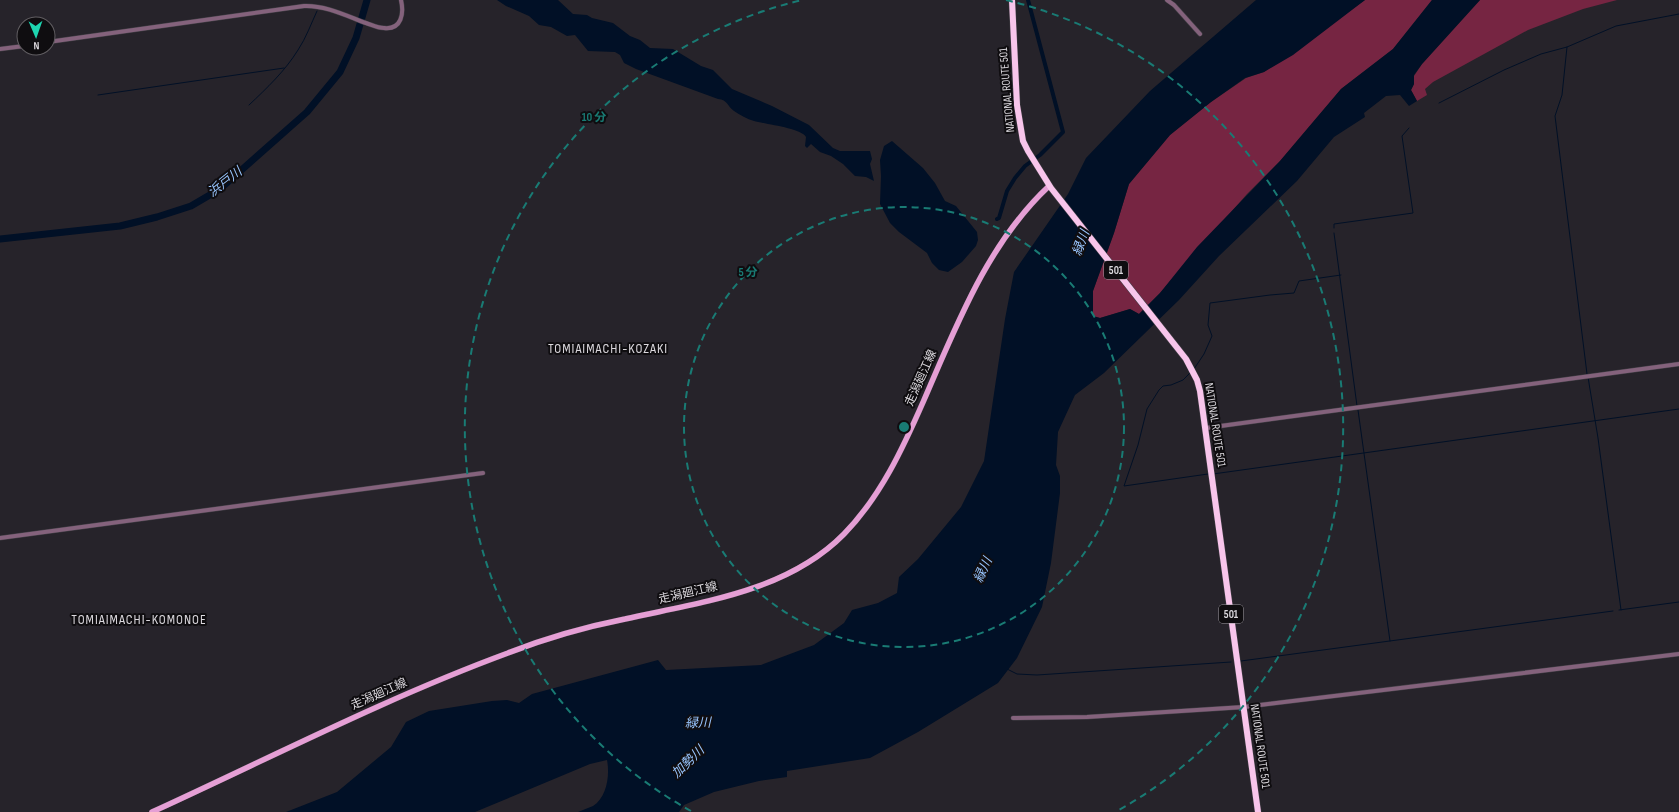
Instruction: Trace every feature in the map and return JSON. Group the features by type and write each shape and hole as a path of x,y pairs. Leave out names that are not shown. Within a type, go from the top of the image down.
{"highway":[{"name":"NATIONAL ROUTE 501","path":"1012,0 1019,122 1023,141 1042,176 1050,187 1186,359 1197,380 1206,428 1258,812"}],"main road":[{"name":"走潟廻江線","path":"152,812 399,697 509,652 589,627 749,590 789,574 815,558 852,525 886,479 908,436 967,302 981,276 998,249 1023,215 1038,196 1050,187"}],"street":[{"path":"56,41 310,6 327,9 378,27 388,28 398,24 403,14 401,0"},
{"path":"1168,0 1200,34"},
{"path":"0,49 16,47"},
{"path":"1206,428 1679,364"},
{"path":"0,538 483,473"},
{"path":"1013,718 1087,717 1244,707 1679,654"}],"shaded area":[{"path":"1365,0 1432,0 1393,49 1341,89 1280,161 1247,194 1160,293 1139,314 1130,309 1100,318 1093,316 1093,291 1114,233 1129,184 1170,135 1211,102 1246,78 1264,72"},
{"path":"1480,0 1617,0 1583,9 1528,30 1433,82 1425,89 1427,95 1417,101 1411,90 1414,84 1414,76 1422,64"}],"water":[{"path":"497,0 558,0 573,14 587,15 592,18 613,23 630,36 640,40 650,48 673,49 701,66 713,70 732,89 772,106 809,125 833,148 840,151 870,151 872,159 870,164 874,181 866,177 855,176 843,164 831,156 820,152 811,144 807,148 805,146 806,137 797,131 749,119 734,111 724,101 636,69 624,63 620,55 615,52 588,51 575,35 567,36 551,27 539,25 529,16 506,6"},
{"path":"1256,0 1365,0 1293,55 1264,72 1245,78 1211,102 1170,135 1129,184 1114,233 1093,291 1093,316 1100,318 1130,309 1139,314 1160,293 1197,247 1280,161 1341,89 1393,49 1432,0 1480,0 1422,64 1414,75 1414,84 1411,90 1417,101 1409,106 1400,95 1386,96 1364,113 1365,117 1334,137 1297,181 1219,256 1179,300 1104,373 1075,395 1058,432 1056,465 1060,476 1060,493 1051,563 1042,607 1017,658 998,683 918,732 870,758 787,771 787,777 759,781 714,792 684,805 679,812 578,812 593,806 602,797 608,779 607,760 590,764 475,812 286,812 337,792 391,747 406,722 429,711 492,701 507,700 519,703 532,694 658,660 666,670 761,665 814,645 844,623 852,610 878,603 897,593 899,577 918,559 961,507 984,461 1005,319 1014,272 1068,194 1086,158 1150,91"},
{"path":"892,141 923,168 935,183 945,201 956,206 977,232 978,240 976,246 962,262 948,272 939,270 932,263 927,253 899,232 890,223 880,204 880,160 884,146"}],"waterway":[{"name":"浜戸川","path":"0,239 120,226 157,217 191,206 220,189 307,112 340,72 356,38 367,0"},
{"path":"997,219 999,218 1007,191 1015,178 1025,166 1040,155 1063,132 1028,0"},
{"path":"249,105 275,79 293,58 304,41 317,11"},
{"path":"1439,103 1504,70 1541,54 1567,47 1616,26 1679,14"},
{"path":"1567,47 1562,95 1555,116 1587,374"},
{"path":"98,95 284,68"},
{"path":"1334,228 1334,224 1413,213 1402,136 1409,128"},
{"path":"1334,233 1357,406"},
{"path":"1194,369 1204,354 1212,336 1208,325 1210,303 1294,293 1299,281 1341,275"},
{"path":"1190,373 1183,380 1171,385 1163,386 1147,409 1138,445 1124,486 1208,474"},
{"path":"1588,377 1598,438 1621,610"},
{"path":"1213,474 1679,409"},
{"path":"1358,410 1390,641"},
{"path":"1619,610 1679,602"},
{"path":"1241,661 1613,611"},
{"path":"1007,669 1017,674 1037,675 1231,662"}],"district":[{"name":"TOMIAIMACHI-KOZAKI","path":"608,348"},
{"name":"TOMIAIMACHI-KOMONOE","path":"139,619"}],"water label":[{"name":"緑川","path":"1081,243"},
{"name":"緑川","path":"983,570"},
{"name":"緑川","path":"698,723"},
{"name":"加勢川","path":"688,762"}]}
